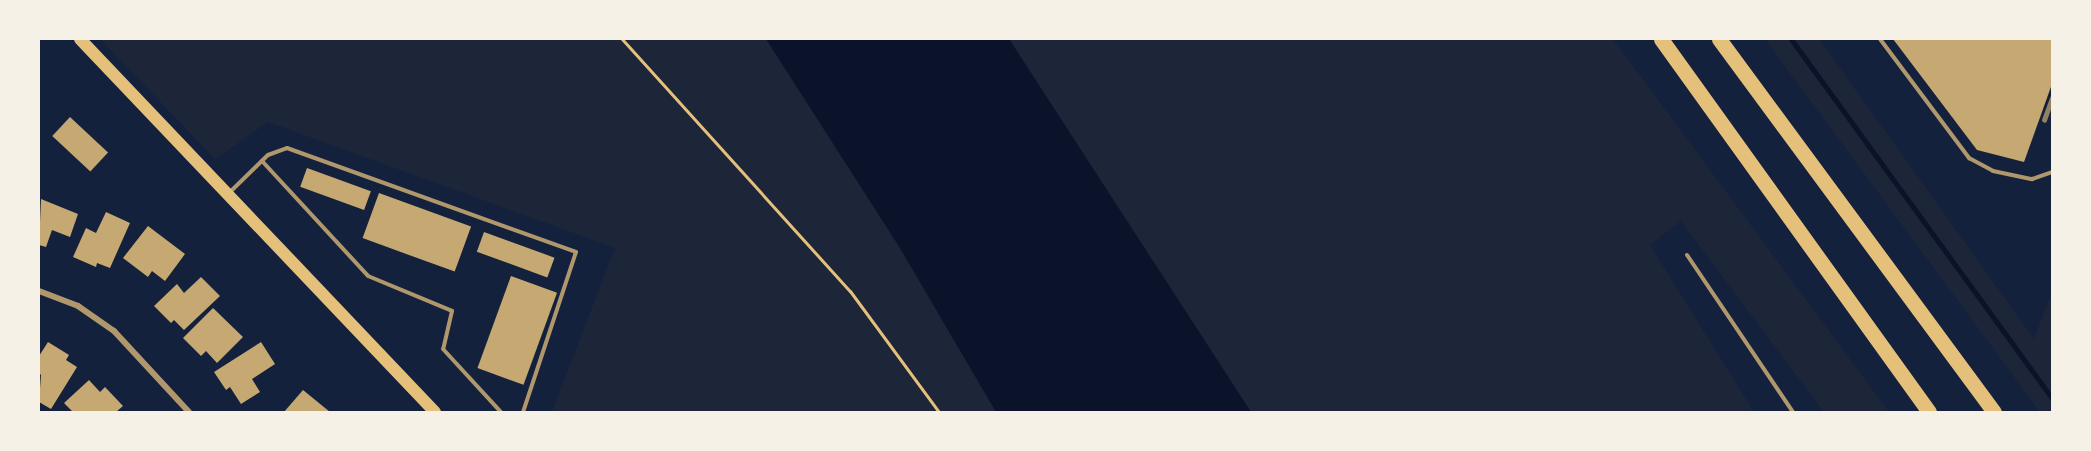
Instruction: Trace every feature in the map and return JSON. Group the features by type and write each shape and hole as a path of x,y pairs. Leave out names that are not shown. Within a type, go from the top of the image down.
{"highway":[{"path":"1660,39 1929,412"},
{"path":"1719,39 1994,412"}],"main road":[{"path":"80,39 435,412"}],"street":[{"path":"39,291 78,306 114,331 189,412"}],"lane":[{"path":"1880,39 1969,158 1993,171 2032,179 2052,172"},
{"path":"228,194 268,155 287,148 576,252 522,412"},
{"path":"262,161 368,276 452,311 443,349 501,412"},
{"path":"1687,255 1793,412"}],"path":[{"path":"622,39 850,291 939,412"}],"shaded area":[{"path":"100,39 766,39 900,248 996,412 552,412 615,248 268,122 215,159"},
{"path":"766,39 1009,39 1251,412 996,412 900,248"},
{"path":"1009,39 1613,39 1889,412 1824,412 1681,221 1650,245 1754,412 1251,412"},
{"path":"1765,39 1819,39 2034,339 2052,291 2052,412 2040,412"}],"building":[{"path":"1893,39 2052,39 2052,84 2024,162 1977,150"},
{"path":"70,117 108,152 90,171 52,136"},
{"path":"307,168 371,191 364,210 300,187"},
{"path":"379,193 471,227 455,272 363,238"},
{"path":"41,199 78,214 70,237 52,230 46,247 39,245"},
{"path":"106,212 130,223 110,268 97,263 96,267 73,257 86,228 96,233"},
{"path":"148,226 185,254 165,281 152,271 148,277 123,258"},
{"path":"484,232 554,258 547,277 477,252"},
{"path":"511,276 557,293 524,385 477,368"},
{"path":"201,277 220,296 184,330 174,320 171,323 154,306 177,284 184,293"},
{"path":"213,308 243,337 217,363 206,351 201,356 183,338"},
{"path":"48,342 69,355 66,360 77,367 51,409 39,402 41,375 39,356"},
{"path":"261,342 275,364 252,379 260,392 241,404 230,387 226,390 214,372"},
{"path":"89,380 100,392 105,387 123,406 116,412 73,412 64,403"},
{"path":"303,390 330,412 284,412"}],"waterway":[{"path":"1791,39 2052,398"}],"railway":[{"path":"2044,120 2052,98"}]}
